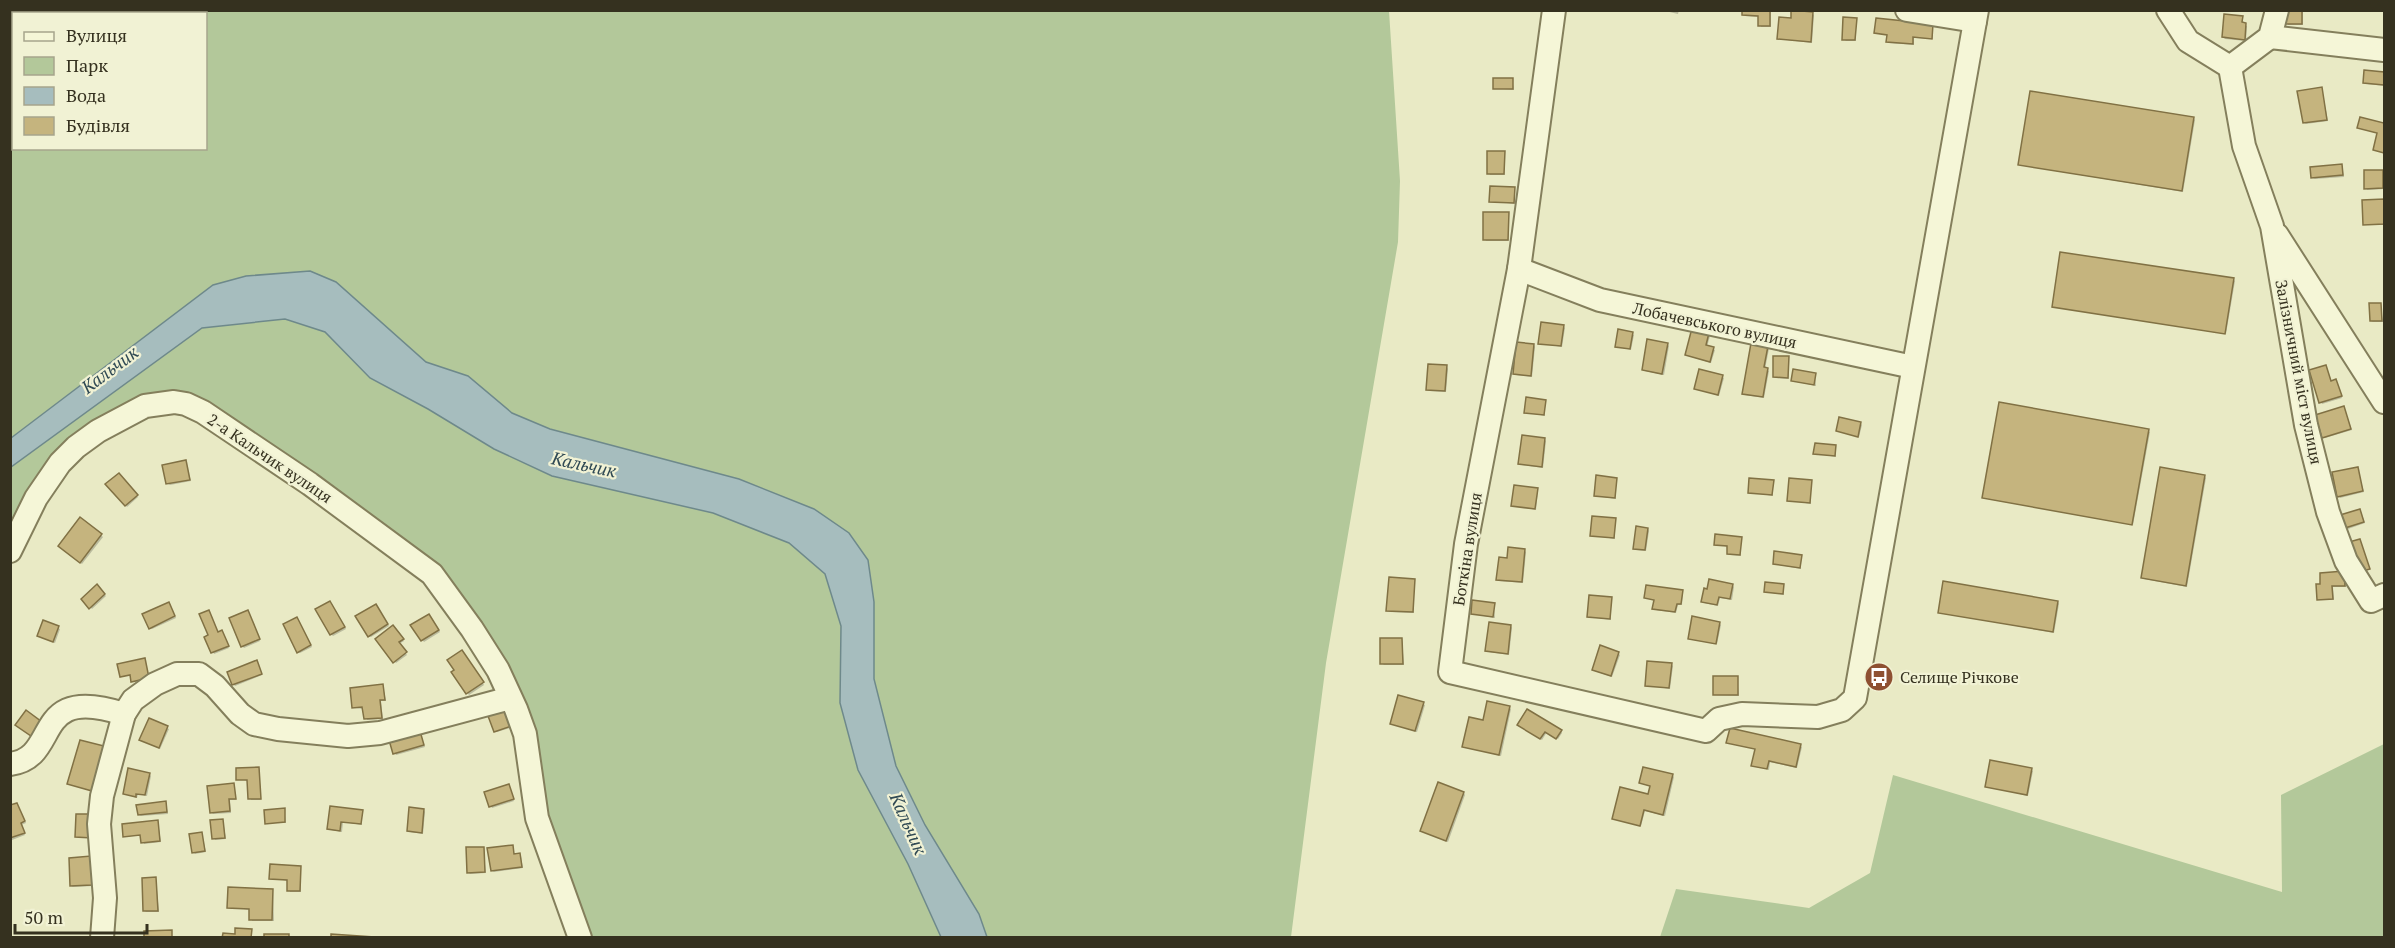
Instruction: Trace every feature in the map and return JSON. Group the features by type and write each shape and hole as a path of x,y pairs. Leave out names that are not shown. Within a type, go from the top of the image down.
{"street":[{"name":"Боткіна вулиця","path":"1554,10 1519,269 1466,544 1450,672 1706,731 1719,719 1742,714 1818,717 1842,710 1855,698 1913,367"},
{"path":"1907,10 1976,16 1913,367"},
{"path":"2168,10 2188,41 2230,67 2270,37 2277,10"},
{"path":"2270,37 2385,50"},
{"name":"Залізничний міст вулиця","path":"2230,67 2244,146 2272,226 2306,425 2328,512 2346,561 2371,601 2385,595"},
{"name":"Залізничний міст вулиця","path":"2272,226 2385,402"},
{"name":"Лобачевського вулиця","path":"1519,269 1600,300 1913,367"},
{"name":"2-а Кальчик вулиця","path":"10,551 36,498 60,463 76,447 98,431 146,406 174,402 186,404 203,412 310,484 432,574 486,651 516,709 525,734 537,818 580,938"},
{"path":"102,938 105,898 100,815 108,771 128,706 139,695 165,679 186,672 200,674 240,714 254,724 348,736 380,733 510,698"},
{"path":"10,764 29,758 55,718 69,709 84,705 98,706 124,714"}],"green space":[{"path":"10,11 1389,11 1400,181 1398,242 1326,663 1291,937 987,937 979,914 925,825 896,766 874,679 874,602 739,479 550,429 512,413 468,376 426,362 336,282 213,285 11,438"},
{"path":"285,319 325,332 370,378 428,409 494,449 552,476 714,513 789,543 825,574 841,626 840,703 858,770 908,864 941,937 586,937 550,833 532,733 522,694 506,666 456,593 206,404 127,406 11,530 11,467 202,328"},
{"path":"2384,744 2384,937 1660,937 1676,889 1809,908 1870,873 1893,775 2282,892 2281,795"}],"water":[{"name":"Кальчик","path":"310,271 336,282 426,362 468,376 512,413 550,429 739,479 814,509 849,533 868,560 874,602 874,679 896,766 925,825 979,914 987,937 941,937 908,864 858,770 840,703 841,626 825,574 789,543 713,513 552,476 494,449 428,409 370,378 325,332 285,319 202,328 11,467 11,438 213,285 246,276"}],"building":[{"path":"1742,10 1770,10 1770,26 1758,26 1758,16 1742,15"},
{"path":"1791,10 1813,12 1811,42 1777,39 1779,17 1791,18"},
{"path":"2285,10 2302,10 2302,24 2285,24"},
{"path":"2224,14 2243,16 2242,22 2246,23 2245,40 2222,37"},
{"path":"1843,17 1857,18 1855,40 1842,40"},
{"path":"1876,18 1933,24 1932,39 1913,37 1913,44 1886,42 1887,35 1874,33"},
{"path":"2364,70 2384,72 2384,85 2363,83"},
{"path":"1493,78 1513,78 1513,89 1493,89"},
{"path":"2322,87 2327,120 2303,123 2297,91"},
{"path":"2030,91 2194,117 2182,191 2018,165"},
{"path":"2360,117 2384,123 2384,153 2373,150 2377,133 2357,128"},
{"path":"1487,151 1505,151 1504,174 1487,174"},
{"path":"2342,164 2343,175 2311,178 2310,167"},
{"path":"2364,170 2383,170 2383,188 2364,189"},
{"path":"1490,186 1515,187 1514,203 1489,202"},
{"path":"2384,199 2384,224 2363,225 2362,200"},
{"path":"1483,212 1509,212 1508,240 1483,240"},
{"path":"2060,252 2234,278 2225,334 2052,307"},
{"path":"2369,303 2381,303 2382,321 2370,321"},
{"path":"1541,322 1564,325 1561,346 1538,344"},
{"path":"1692,328 1709,333 1706,345 1714,347 1710,362 1685,355"},
{"path":"1618,329 1633,332 1630,349 1615,347"},
{"path":"1647,339 1668,343 1662,374 1642,370"},
{"path":"1516,342 1534,344 1531,376 1513,374"},
{"path":"1751,343 1768,346 1764,367 1768,368 1763,397 1742,394"},
{"path":"1773,356 1789,356 1788,378 1773,377"},
{"path":"1428,364 1447,365 1445,391 1426,390"},
{"path":"2326,365 2331,381 2336,379 2342,396 2319,403 2309,370"},
{"path":"1699,369 1723,375 1718,395 1694,389"},
{"path":"1793,369 1816,373 1814,385 1791,381"},
{"path":"1526,397 1546,400 1544,415 1524,413"},
{"path":"1999,402 2149,429 2132,525 1982,498"},
{"path":"2344,406 2351,429 2322,438 2315,415"},
{"path":"1839,417 1861,422 1858,437 1836,431"},
{"path":"1522,435 1545,438 1542,467 1518,464"},
{"path":"1815,443 1836,445 1835,456 1813,454"},
{"path":"186,460 190,480 166,484 162,465"},
{"path":"2160,467 2205,475 2186,586 2141,578"},
{"path":"2358,467 2363,491 2337,497 2332,472"},
{"path":"119,473 138,495 125,506 105,484"},
{"path":"1596,475 1617,478 1615,498 1594,496"},
{"path":"1749,478 1774,480 1772,495 1748,493"},
{"path":"1789,478 1812,480 1810,503 1787,501"},
{"path":"1514,485 1538,488 1535,509 1511,506"},
{"path":"2360,509 2364,522 2345,528 2340,515"},
{"path":"1592,516 1616,518 1614,538 1590,536"},
{"path":"80,517 102,534 80,563 58,546"},
{"path":"1636,526 1648,528 1645,550 1633,549"},
{"path":"1715,534 1742,537 1740,555 1727,554 1727,546 1714,545"},
{"path":"2360,539 2370,569 2359,572 2349,542"},
{"path":"1508,547 1525,549 1522,582 1496,580 1499,557 1507,558"},
{"path":"1774,551 1802,555 1800,568 1773,564"},
{"path":"2344,571 2345,586 2332,586 2333,599 2317,600 2316,584 2320,584 2320,573"},
{"path":"1389,577 1415,579 1413,612 1386,611"},
{"path":"1709,579 1733,584 1730,599 1719,597 1717,605 1701,602"},
{"path":"1943,581 2058,601 2053,632 1938,613"},
{"path":"1765,582 1784,584 1783,594 1764,592"},
{"path":"97,584 105,594 89,609 81,599"},
{"path":"1646,585 1683,590 1681,604 1677,604 1675,612 1652,609 1654,600 1644,598"},
{"path":"1589,595 1612,597 1610,619 1587,617"},
{"path":"1472,600 1495,603 1493,617 1471,614"},
{"path":"330,601 345,627 330,635 315,609"},
{"path":"169,602 175,616 149,629 142,614"},
{"path":"376,604 388,624 368,637 355,616"},
{"path":"209,610 218,632 222,630 229,646 211,653 204,637 208,635 199,614"},
{"path":"248,610 260,639 241,647 229,618"},
{"path":"429,614 439,630 421,641 410,625"},
{"path":"1692,616 1720,622 1716,644 1688,639"},
{"path":"297,617 311,645 297,653 283,624"},
{"path":"43,620 59,626 53,642 37,636"},
{"path":"1489,622 1511,625 1508,654 1485,651"},
{"path":"393,625 404,639 399,642 407,652 393,663 375,639"},
{"path":"1380,638 1402,638 1403,664 1380,664"},
{"path":"1600,645 1619,652 1611,676 1592,670"},
{"path":"462,650 484,682 466,694 451,672 454,670 447,660"},
{"path":"145,658 149,678 131,682 130,675 120,677 117,664"},
{"path":"257,660 262,674 232,685 227,672"},
{"path":"1647,661 1672,663 1669,688 1645,686"},
{"path":"1713,676 1738,676 1738,695 1713,695"},
{"path":"383,684 385,700 380,700 382,718 364,719 362,707 352,708 350,688"},
{"path":"1398,695 1424,702 1415,731 1390,724"},
{"path":"1487,701 1510,706 1499,755 1462,747 1469,717 1483,720"},
{"path":"511,708 517,724 494,732 488,716"},
{"path":"1527,709 1562,730 1556,739 1545,732 1540,739 1517,725"},
{"path":"26,710 42,722 31,736 15,725"},
{"path":"149,718 168,726 159,748 139,740"},
{"path":"1730,728 1801,744 1796,767 1769,761 1767,769 1751,766 1755,749 1726,743"},
{"path":"420,731 424,745 393,754 389,740"},
{"path":"80,740 104,746 92,791 67,784"},
{"path":"1990,760 2032,768 2027,795 1985,787"},
{"path":"259,767 261,799 248,799 247,780 236,780 236,768"},
{"path":"1643,767 1673,774 1663,815 1644,810 1640,826 1612,819 1620,787 1648,794 1650,786 1639,783"},
{"path":"128,768 150,773 145,795 136,794 136,797 123,794"},
{"path":"1438,782 1464,792 1446,841 1420,831"},
{"path":"234,783 236,799 229,799 230,811 210,813 207,786"},
{"path":"509,784 514,799 489,807 484,792"},
{"path":"166,801 167,812 138,815 136,805"},
{"path":"17,803 25,821 21,823 25,833 10,838 10,805"},
{"path":"330,806 363,810 361,824 341,822 340,831 327,829"},
{"path":"409,807 424,809 422,833 407,831"},
{"path":"285,808 285,822 265,824 264,810"},
{"path":"76,814 93,814 92,838 75,837"},
{"path":"223,819 225,838 212,839 210,820"},
{"path":"158,820 160,841 141,843 140,835 123,837 122,824"},
{"path":"202,832 205,851 192,853 189,834"},
{"path":"513,845 514,854 520,853 522,867 491,871 487,848"},
{"path":"466,847 484,847 485,872 467,873"},
{"path":"91,856 92,885 70,886 69,858"},
{"path":"270,864 301,866 300,891 287,891 287,880 269,879"},
{"path":"156,877 158,911 143,911 142,878"},
{"path":"228,887 273,889 272,920 249,920 249,909 227,908"},
{"path":"235,928 252,929 251,938 222,938 223,933 235,934"},
{"path":"172,930 172,938 144,938 144,931"},
{"path":"264,934 289,934 289,938 264,938"},
{"path":"331,934 374,937 374,938 331,938"}],"place":[{"name":"Селище Річкове","path":"1879,677"}]}
